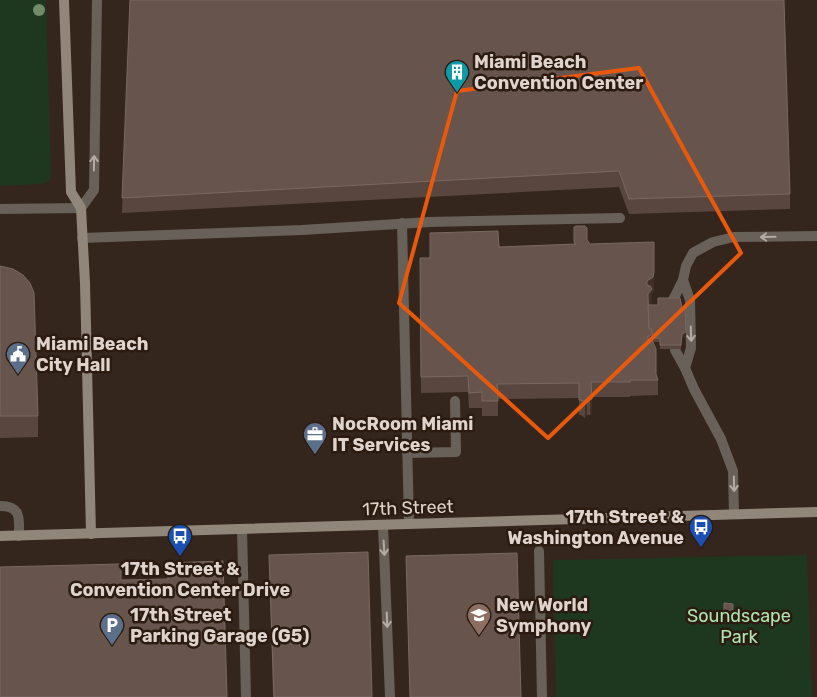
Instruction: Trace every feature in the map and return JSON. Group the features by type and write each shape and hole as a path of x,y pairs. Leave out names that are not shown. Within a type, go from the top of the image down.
{"street":[{"path":"64,0 71,192 81,208 85,283 91,534"},
{"path":"81,208 94,190 96,0"},
{"path":"0,209 81,208"},
{"path":"82,238 302,230 439,222 620,218"},
{"path":"402,224 409,524"},
{"path":"673,300 683,280 686,266 693,254 712,242 734,237 817,236"},
{"path":"683,280 690,300 691,348 685,368"},
{"path":"675,350 721,439 733,471 734,514"},
{"path":"407,453 456,452 455,401"},
{"path":"0,506 8,506 19,515 19,536"},
{"name":"17th Street","path":"0,536 817,512"},
{"path":"382,525 390,697"},
{"path":"242,529 246,697"},
{"path":"539,551 542,697"}],"highlighted area":[{"path":"639,68 741,253 548,438 399,303 457,91"}],"shaded area":[{"path":"0,0 817,0 817,697 0,697"}],"green space":[{"path":"0,0 46,0 51,176 48,182 41,184 0,186"},
{"name":"Soundscape Park","path":"807,555 812,697 556,697 553,560"}],"building":[{"name":"Miami Beach Convention Center","path":"130,0 784,0 790,194 629,199 619,171 122,198"},
{"path":"585,226 587,228 587,240 590,244 654,242 654,272 653,277 647,281 647,285 652,289 648,294 649,328 652,332 648,336 648,340 653,342 656,349 656,374 658,380 591,382 592,399 587,400 585,403 579,400 579,383 497,384 498,401 482,401 482,392 469,393 468,376 421,377 420,258 430,258 430,233 498,231 499,247 576,244 574,242 574,227"},
{"name":"Miami Beach City Hall","path":"0,266 13,269 23,275 30,283 34,293 38,416 0,416"},
{"path":"658,298 680,298 682,307 685,309 686,332 682,334 681,345 660,345 660,338 652,338 652,330 649,328 648,305 658,305"},
{"path":"368,552 372,697 274,697 269,555"},
{"path":"517,553 521,697 410,697 406,556"},
{"name":"17th Street Parking Garage (G5)","path":"223,561 227,697 0,697 0,567 121,564 121,580 168,579 167,563"},
{"path":"724,603 733,604 733,619 724,619"}],"place":[{"name":"Miami Beach Convention Center","path":"457,93"},
{"name":"Miami Beach City Hall","path":"18,375"},
{"name":"NocRoom Miami IT Services","path":"315,455"},
{"name":"17th Street & Washington Avenue","path":"701,548"},
{"name":"17th Street & Convention Center Drive","path":"180,557"},
{"name":"New World Symphony","path":"479,636"},
{"name":"17th Street Parking Garage (G5)","path":"112,646"}]}
